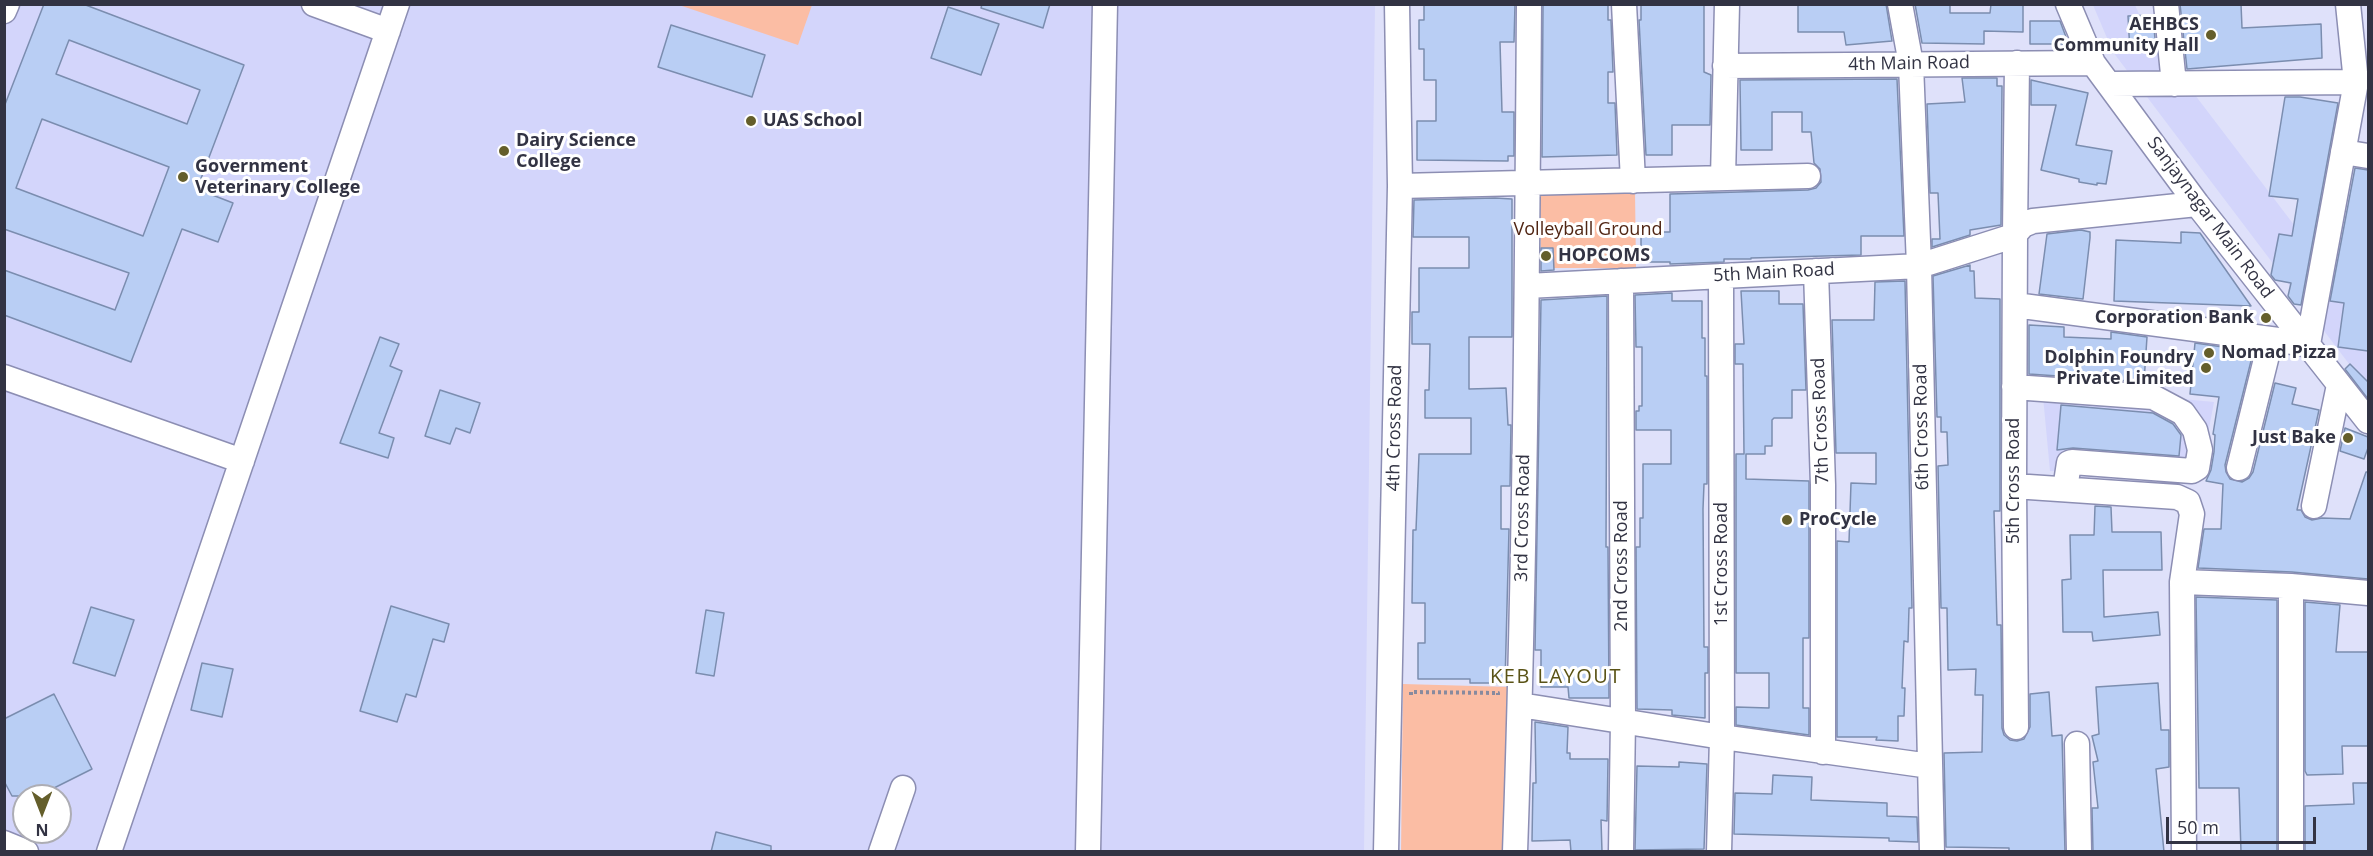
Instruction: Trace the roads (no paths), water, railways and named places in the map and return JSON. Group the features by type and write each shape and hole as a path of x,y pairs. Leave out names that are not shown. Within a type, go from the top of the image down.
{"street":[{"path":"4,11 7,4"},
{"path":"314,4 388,31"},
{"path":"109,852 397,4"},
{"path":"1088,852 1105,4"},
{"name":"4th Cross Road","path":"1386,852 1400,186 1397,4"},
{"name":"3rd Cross Road","path":"1515,852 1520,705 1527,286 1529,4"},
{"path":"1624,4 1633,181"},
{"path":"1723,178 1727,4"},
{"name":"6th Cross Road","path":"1900,4 1911,64 1919,266 1932,852"},
{"name":"Sanjaynagar Main Road","path":"2068,4 2093,63 2197,204 2368,421"},
{"path":"2166,4 2174,84"},
{"path":"2015,305 2308,344 2356,82 2348,4"},
{"name":"5th Cross Road","path":"2016,727 2013,486 2015,305 2019,230 2017,63"},
{"name":"4th Main Road","path":"1725,66 2093,63"},
{"path":"2110,84 2356,82"},
{"path":"2343,153 2368,156"},
{"path":"1400,186 1808,176"},
{"name":"5th Main Road","path":"1527,286 1919,266 2019,230 2033,221 2197,204"},
{"name":"7th Cross Road","path":"1816,271 1823,485 1823,752"},
{"name":"1st Cross Road","path":"1719,852 1722,737 1721,276"},
{"name":"2nd Cross Road","path":"1621,281 1623,720 1621,852"},
{"path":"2240,468 2271,339"},
{"path":"4,377 242,461"},
{"path":"2314,506 2339,385"},
{"path":"2014,387 2153,397 2183,413 2195,430 2200,450 2197,468 2192,471 2072,462 2068,466 2065,489"},
{"path":"2013,486 2177,497 2188,502 2192,514 2182,582 2184,852"},
{"path":"2182,582 2291,586 2368,593"},
{"path":"2291,586 2291,852"},
{"path":"1520,705 1722,737 1930,766"},
{"path":"2077,744 2079,852"},
{"path":"881,852 903,788"},
{"path":"4,843 26,852"}],"place":[{"name":"AEHBCS Community Hall","path":"2211,35"},
{"name":"UAS School","path":"751,121"},
{"name":"Dairy Science College","path":"504,151"},
{"name":"Government Veterinary College","path":"183,177"},
{"name":"HOPCOMS","path":"1546,256"},
{"name":"Corporation Bank","path":"2266,318"},
{"name":"Nomad Pizza","path":"2209,353"},
{"name":"Dolphin Foundry Private Limited","path":"2206,368"},
{"name":"Just Bake","path":"2348,438"},
{"name":"ProCycle","path":"1787,520"}],"district":[{"name":"KEB LAYOUT","path":"1556,677"}],"park label":[{"name":"Volleyball Ground","path":"1588,230"}]}
